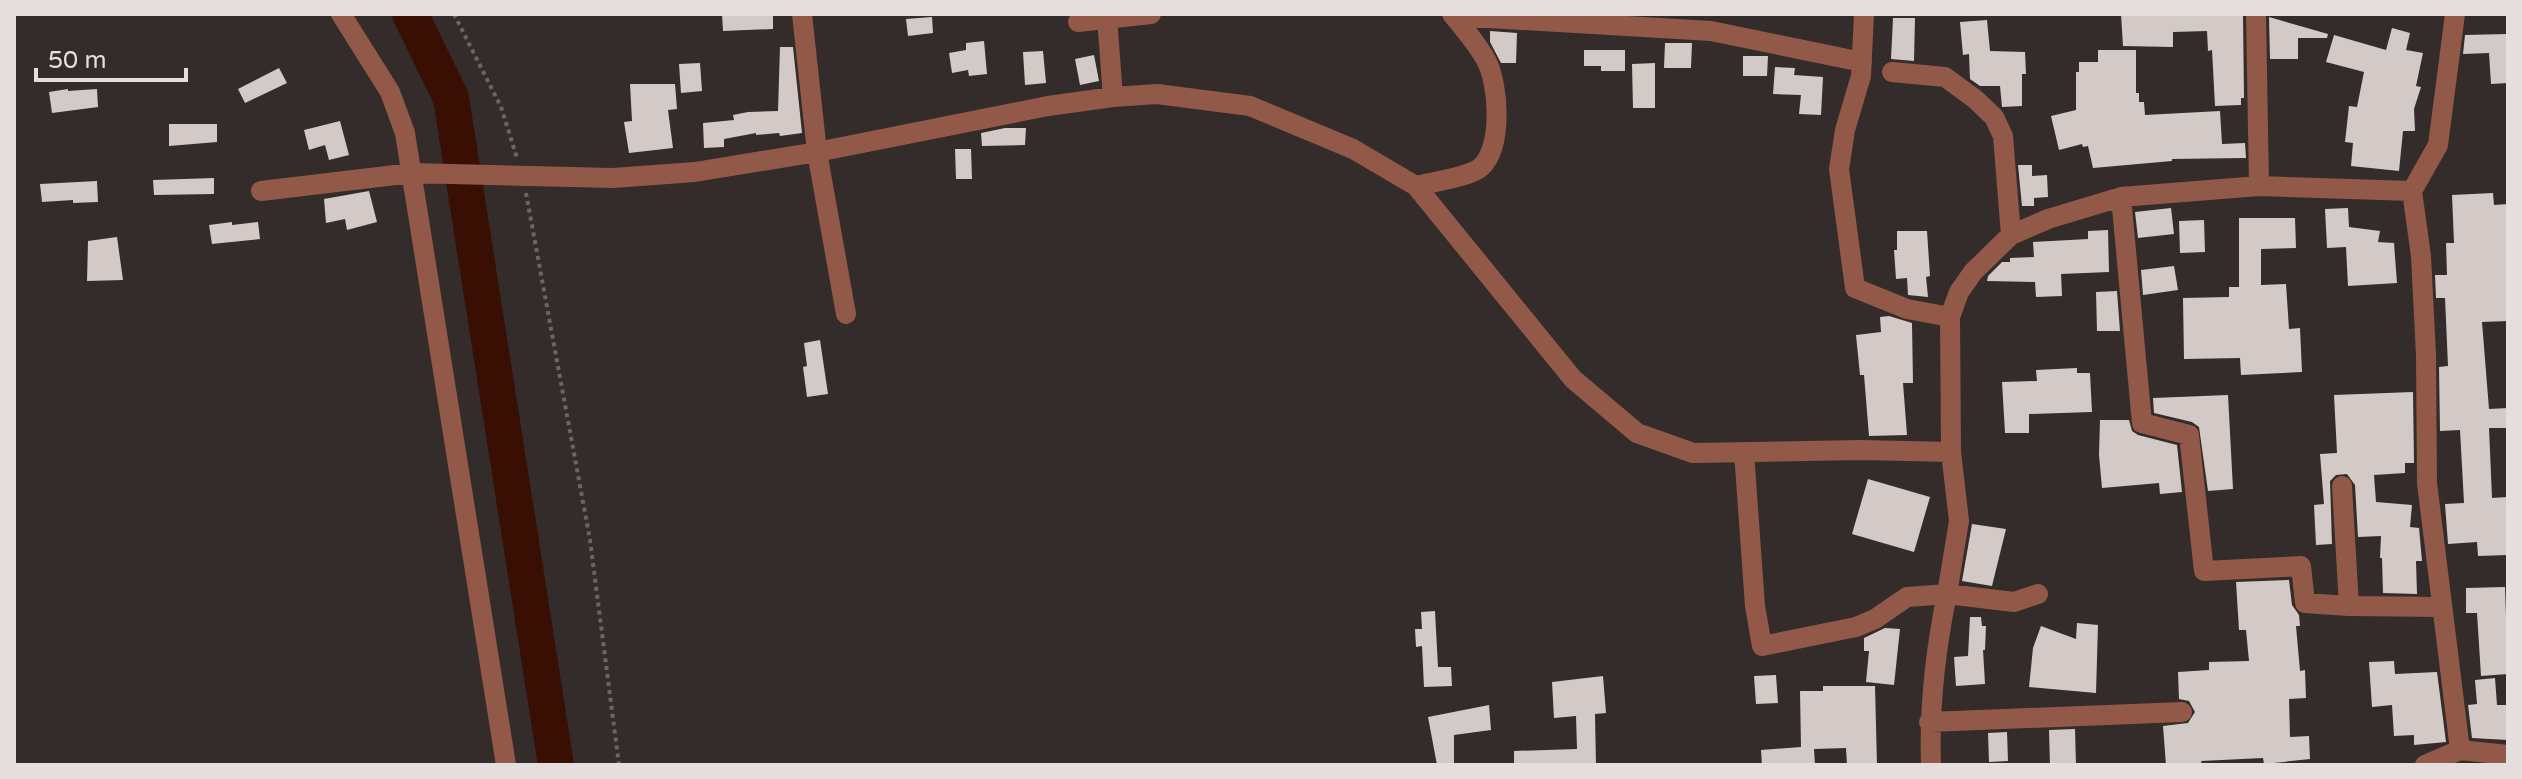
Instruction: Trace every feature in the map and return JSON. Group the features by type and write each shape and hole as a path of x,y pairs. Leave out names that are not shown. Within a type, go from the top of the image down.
{"street":[{"path":"341,14 390,92 415,173 506,765"},
{"path":"802,14 817,152 846,314"},
{"path":"1078,22 1151,14"},
{"path":"1864,14 1861,76 1845,130 1839,169 1855,288 1907,309 1950,317"},
{"path":"2256,14 2259,186"},
{"path":"2455,14 2438,145 2412,191 2421,256 2427,483 2460,750"},
{"path":"1453,15 1711,31 1862,62"},
{"path":"1416,186 1475,171 1484,165 1495,143 1497,114 1487,62 1453,15"},
{"path":"1107,18 1113,97"},
{"path":"1892,72 1945,77 1994,117 2003,136 2011,235"},
{"path":"261,191 415,173 613,178 695,172 817,152 1048,106 1113,97 1157,94 1250,106 1353,149 1416,186 1573,379 1637,433 1693,453 1951,452"},
{"path":"1931,765 1929,722 1935,653 1959,521 1951,452 1950,317 1959,292 1973,272 2011,235 2048,219 2121,197 2259,186 2412,191"},
{"path":"2121,197 2142,423 2189,435 2204,571 2301,566 2305,603 2442,607"},
{"path":"1744,452 1755,606 1762,646 1856,627 1875,619 1907,597 1947,594 2014,602 2038,594"},
{"path":"2342,486 2349,606"},
{"path":"1929,722 2182,712"},
{"path":"2425,765 2460,750 2508,755"}],"path":[{"path":"454,14 501,107 518,177 590,540 619,765"}],"building":[{"path":"722,14 773,14 773,29 723,31"},
{"path":"2121,14 2243,14 2244,98 2241,98 2241,105 2215,106 2212,50 2208,51 2207,31 2173,32 2173,47 2123,46"},
{"path":"932,17 933,33 908,36 906,19"},
{"path":"2269,17 2328,34 2327,38 2298,38 2298,59 2270,59"},
{"path":"1893,18 1915,18 1914,61 1891,59"},
{"path":"1987,20 1990,51 2025,52 2022,106 2002,107 2000,86 1980,86 1970,79 1969,54 1963,55 1960,22"},
{"path":"2392,28 2410,33 2406,50 2423,53 2416,86 2421,87 2414,109 2415,131 2403,131 2399,171 2351,166 2353,143 2345,142 2349,106 2357,107 2364,72 2326,62 2334,35 2386,50"},
{"path":"1490,31 1517,33 1516,63 1501,63 1490,42"},
{"path":"2508,34 2508,83 2491,84 2489,53 2463,54 2465,35"},
{"path":"984,41 987,74 969,76 968,70 952,73 949,53 966,50 966,43"},
{"path":"1665,43 1692,43 1691,68 1664,68"},
{"path":"780,47 793,47 802,133 780,136 779,133 756,133 724,139 724,147 704,148 703,123 734,120 733,115 748,112 778,111"},
{"path":"1584,50 1625,50 1625,71 1601,71 1601,66 1584,66"},
{"path":"2098,50 2136,50 2136,93 2139,93 2139,102 2144,102 2145,115 2220,111 2222,144 2245,143 2246,158 2172,159 2093,168 2088,146 2083,147 2082,144 2059,150 2051,116 2076,110 2079,62 2098,62"},
{"path":"1043,51 1046,83 1025,85 1023,52"},
{"path":"1094,55 1099,81 1080,85 1075,59"},
{"path":"1743,56 1768,56 1767,76 1743,76"},
{"path":"700,63 702,91 681,93 679,64"},
{"path":"1655,63 1655,108 1633,108 1632,64"},
{"path":"1775,67 1795,68 1794,75 1823,77 1821,115 1799,114 1801,95 1773,94"},
{"path":"279,68 287,83 245,103 238,89"},
{"path":"630,84 675,84 677,109 668,110 673,148 629,153 624,122 632,121"},
{"path":"97,89 98,107 52,113 49,92"},
{"path":"340,121 349,155 329,160 325,145 309,150 304,130"},
{"path":"169,124 217,124 217,142 169,146"},
{"path":"1026,128 1025,145 982,146 981,133"},
{"path":"955,149 971,149 972,179 956,179"},
{"path":"2018,165 2032,165 2032,176 2047,175 2048,197 2034,198 2034,206 2022,206"},
{"path":"214,178 214,194 154,195 153,180"},
{"path":"97,181 98,202 42,202 40,184"},
{"path":"369,191 377,222 347,230 345,219 326,223 324,199"},
{"path":"2493,193 2494,205 2508,204 2508,321 2482,322 2489,409 2508,408 2508,428 2489,428 2492,498 2508,497 2508,555 2478,556 2477,542 2448,544 2445,504 2464,503 2460,430 2440,431 2439,367 2448,366 2445,298 2436,298 2435,275 2447,275 2446,243 2454,243 2452,195"},
{"path":"2171,208 2174,234 2138,238 2135,212"},
{"path":"2348,208 2349,227 2380,231 2378,242 2394,243 2397,283 2348,286 2346,247 2327,248 2325,209"},
{"path":"2239,218 2295,218 2296,248 2261,249 2261,285 2286,284 2289,329 2300,328 2302,372 2241,375 2240,358 2184,359 2183,298 2229,297 2229,287 2239,287"},
{"path":"2204,220 2205,252 2180,253 2179,221"},
{"path":"232,222 232,225 258,222 260,239 212,244 209,225"},
{"path":"2108,230 2109,272 2061,274 2062,296 2036,297 2035,282 1987,281 2002,262 2010,262 2010,258 2034,257 2033,242 2088,239 2088,231"},
{"path":"1897,231 1927,231 1928,297 1908,295 1907,278 1896,279 1894,250 1897,250"},
{"path":"117,237 123,280 87,281 88,241"},
{"path":"2174,266 2178,290 2143,295 2141,270"},
{"path":"2117,291 2120,331 2097,331 2096,292"},
{"path":"1889,316 1912,323 1913,383 1903,383 1907,435 1869,436 1864,375 1860,375 1856,335 1881,332 1880,317"},
{"path":"820,340 828,394 807,397 804,343"},
{"path":"2077,368 2077,373 2090,373 2092,412 2029,414 2029,433 2005,433 2002,382 2037,381 2036,370"},
{"path":"2413,392 2414,463 2405,463 2405,473 2374,475 2376,502 2412,505 2410,527 2419,528 2422,561 2416,561 2417,594 2383,593 2381,536 2358,537 2355,485 2347,474 2336,475 2330,481 2332,544 2316,545 2314,505 2324,504 2320,454 2337,453 2334,395"},
{"path":"2228,395 2233,489 2208,491 2199,427 2192,422 2154,413 2153,398"},
{"path":"2100,420 2129,420 2132,431 2138,435 2177,445 2182,492 2160,494 2159,483 2102,488"},
{"path":"1868,479 1930,497 1914,552 1852,534"},
{"path":"1972,524 2006,529 1992,586 1962,581"},
{"path":"2289,580 2292,605 2299,615 2300,626 2296,626 2300,671 2305,670 2306,698 2289,699 2290,737 2309,736 2310,759 2264,764 2263,758 2201,761 2202,765 2166,765 2163,726 2188,723 2195,712 2189,701 2179,699 2178,672 2209,670 2209,662 2249,661 2246,630 2239,630 2236,582"},
{"path":"2505,587 2508,674 2481,676 2477,613 2466,613 2466,588"},
{"path":"1435,611 1438,667 1451,667 1452,686 1424,687 1422,646 1416,647 1415,629 1422,629 1421,612"},
{"path":"1970,617 1981,617 1982,626 1986,626 1983,650 1985,684 1956,686 1954,657 1968,656"},
{"path":"2077,623 2098,625 2096,693 2029,687 2033,648 2041,626 2076,639"},
{"path":"1885,628 1900,629 1894,685 1866,682 1869,651 1864,651 1864,638"},
{"path":"2394,661 2395,674 2437,672 2446,742 2414,745 2414,735 2394,736 2392,705 2372,707 2369,662"},
{"path":"1776,675 1778,703 1756,704 1754,676"},
{"path":"1603,676 1606,713 1595,714 1596,765 1514,765 1514,751 1577,749 1576,716 1554,718 1552,682"},
{"path":"2495,678 2497,705 2508,705 2508,740 2472,738 2468,705 2477,704 2475,680"},
{"path":"1823,686 1875,686 1877,765 1847,765 1846,748 1814,749 1815,765 1762,765 1761,750 1801,747 1800,691 1823,691"},
{"path":"1489,705 1491,730 1454,735 1454,765 1437,765 1428,717"},
{"path":"2075,729 2076,765 2050,765 2049,730"},
{"path":"2007,732 2008,761 1989,762 1988,733"}],"waterway":[{"path":"410,14 451,98 556,765"}]}
